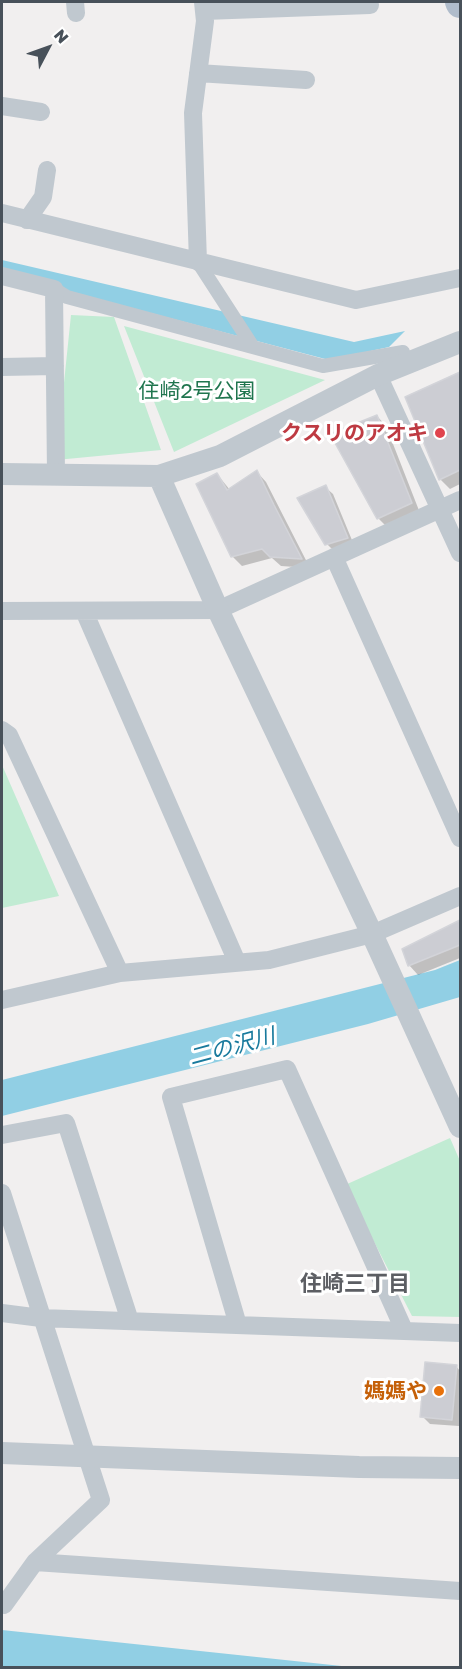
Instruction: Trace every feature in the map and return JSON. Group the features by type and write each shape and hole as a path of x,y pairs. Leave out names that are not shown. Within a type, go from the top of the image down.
{"street":[{"path":"250,342 198,262 193,113 205,21 203,7 370,5"},
{"path":"198,73 306,80"},
{"path":"2,106 41,112"},
{"path":"27,220 43,197 47,170"},
{"path":"2,213 356,300 460,278"},
{"path":"2,276 54,289 67,297 250,342 324,366 403,352"},
{"path":"54,289 56,474"},
{"path":"2,474 159,476 220,456 378,375 460,342"},
{"path":"2,368 55,366"},
{"path":"378,375 460,553"},
{"path":"159,476 218,610 416,1032 451,1079 460,1127"},
{"path":"2,611 218,610 460,500"},
{"path":"334,557 460,838"},
{"path":"84,611 237,962"},
{"path":"2,730 9,735 120,973"},
{"path":"2,1000 120,973 269,960 372,934 460,896"},
{"path":"238,1325 171,1097 287,1069 404,1330"},
{"path":"2,1135 66,1123 130,1321"},
{"path":"2,1193 101,1500 35,1562 4,1605 2,1604"},
{"path":"2,1313 41,1318 460,1333"},
{"path":"2,1453 359,1467 460,1468"},
{"path":"35,1562 460,1591"}],"green space":[{"path":"71,315 114,317 161,450 56,460"},
{"name":"住崎2号公園","path":"124,326 325,380 174,452"},
{"path":"2,765 59,896 2,908"},
{"path":"450,1138 460,1161 460,1317 412,1316 345,1185"}],"water":[{"path":"2,260 354,342 405,331 389,347 329,360 2,274"},
{"name":"二の沢川","path":"460,960 460,997 368,1024 2,1116 2,1080 435,970"},
{"path":"2,1630 351,1667 2,1667"}],"building":[{"name":"クスリのアオキ","path":"460,372 460,470 439,480 405,397"},
{"path":"377,415 412,503 377,519 330,434"},
{"path":"257,470 302,559 270,557 262,549 231,557 196,484 217,473 227,490"},
{"path":"326,485 348,538 325,545 297,498"},
{"path":"460,920 460,945 408,966 402,949"},
{"name":"媽媽や","path":"425,1362 457,1365 452,1420 420,1417"}],"place":[{"name":"クスリのアオキ","path":"440,433"},
{"name":"媽媽や","path":"439,1391"}],"district":[{"name":"住崎三丁目","path":"355,1284"}]}
